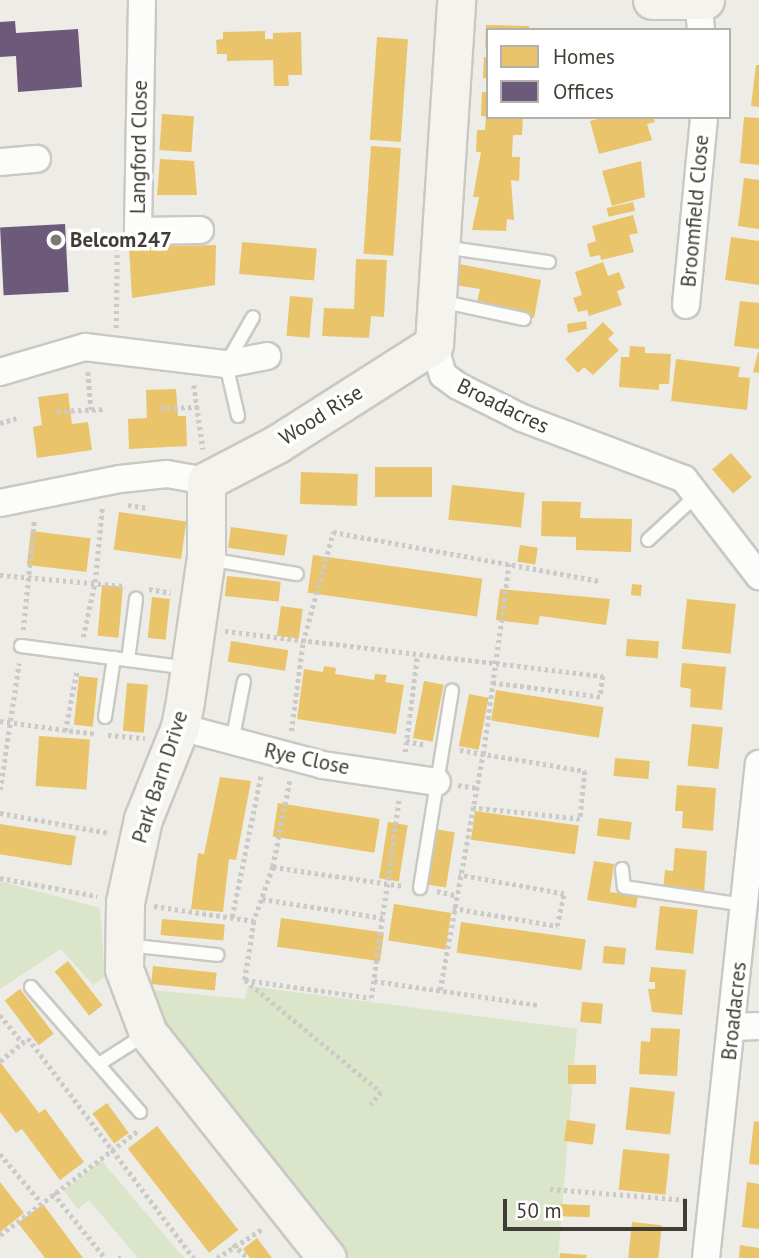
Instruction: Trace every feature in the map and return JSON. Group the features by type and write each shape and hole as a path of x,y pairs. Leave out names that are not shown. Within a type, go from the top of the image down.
{"street":[{"name":"Langford Close","path":"142,0 138,231 200,230"},
{"name":"Broadacres","path":"456,0 434,344 443,375 458,386 523,418 662,467 684,479 759,576"},
{"path":"682,0 700,28"},
{"name":"Broomfield Close","path":"686,306 704,119"},
{"path":"0,162 37,159"},
{"name":"Wood Rise","path":"206,481 277,444 434,344"},
{"path":"0,372 85,347 226,364 267,356"},
{"path":"0,503 108,481 167,474 206,481"},
{"name":"Park Barn Drive","path":"206,481 206,559 180,727 114,893 131,995 148,1033 327,1258"},
{"name":"Rye Close","path":"180,727 323,765 403,770 437,782"},
{"name":"Broadacres","path":"706,1258 713,1202 746,1026 744,905 759,764"}],"lane":[{"path":"439,247 549,262"},
{"path":"436,300 524,318"},
{"path":"237,416 226,364 253,317"},
{"path":"649,540 697,495"},
{"path":"206,559 297,574"},
{"path":"128,660 136,599"},
{"path":"21,646 190,669"},
{"path":"105,717 114,659"},
{"path":"232,742 244,681"},
{"path":"419,888 452,691"},
{"path":"622,870 624,887 744,905"},
{"path":"122,944 217,955"},
{"path":"32,987 140,1112"},
{"path":"99,1064 148,1033"}],"path":[{"path":"85,347 92,410"},
{"path":"187,360 200,407 206,481"},
{"path":"160,408 200,407"},
{"path":"57,411 106,409"},
{"path":"0,423 16,418"},
{"path":"97,557 100,514 108,481"},
{"path":"93,513 100,514"},
{"path":"291,734 303,642 333,532 600,581"},
{"path":"0,790 21,646 32,541"},
{"path":"440,990 459,875 484,754 509,564"},
{"path":"0,575 95,582"},
{"path":"196,627 417,657 603,676 600,697 494,682"},
{"path":"245,980 371,998 384,918 417,657"},
{"path":"406,741 585,771 580,819 473,808"},
{"path":"232,917 259,781"},
{"path":"245,980 254,921 274,867 289,786"},
{"path":"0,813 110,832 108,845"},
{"path":"274,867 388,884"},
{"path":"453,908 557,926 564,894 459,875"},
{"path":"0,878 102,897 114,893 254,921"},
{"path":"262,899 384,918"},
{"path":"245,980 381,1092 371,1105"},
{"path":"374,981 539,1005"},
{"path":"0,1016 22,1042"},
{"path":"0,1061 28,1038 194,1258"},
{"path":"0,1235 148,1124"},
{"path":"0,1154 41,1202"},
{"path":"550,1189 713,1202"},
{"path":"53,1193 105,1258"},
{"path":"217,1258 233,1244 262,1229"},
{"path":"233,1244 248,1258"}],"green space":[{"path":"0,881 100,908 105,977 93,985 61,949 0,989"},
{"path":"248,986 577,1029 558,1258 350,1258 140,989 245,999"},
{"path":"101,1160 184,1258 138,1258 89,1200 78,1209 64,1191"}],"building: Homes":[{"path":"486,25 529,26 486,28 485,51"},
{"path":"265,31 265,39 273,39 273,33 301,32 302,75 288,75 289,86 274,86 273,60 227,61 227,54 217,54 216,40 223,39 223,32"},
{"path":"377,37 408,39 401,142 370,140"},
{"path":"484,57 486,57 486,78 483,78"},
{"path":"756,65 759,65 759,107 751,106"},
{"path":"482,92 486,92 486,117 481,116"},
{"path":"162,114 194,116 191,152 159,150"},
{"path":"486,117 523,119 522,135 513,135 512,157 520,157 519,181 511,180 514,220 507,219 506,231 472,230 479,197 473,197 481,152 476,152 477,130 485,130"},
{"path":"744,117 759,118 759,165 740,163"},
{"path":"654,119 655,122 647,124 652,140 599,154 590,121"},
{"path":"371,146 401,148 393,256 363,254"},
{"path":"160,159 194,161 197,195 157,195"},
{"path":"641,161 645,197 612,206 602,171"},
{"path":"744,178 759,180 759,229 738,226"},
{"path":"633,202 635,211 609,217 607,208"},
{"path":"633,215 638,233 629,235 634,252 601,260 600,255 590,257 587,244 596,241 592,226"},
{"path":"731,237 759,241 759,285 725,280"},
{"path":"242,242 317,249 314,280 239,274"},
{"path":"216,245 215,285 132,298 129,247"},
{"path":"356,259 387,260 384,317 371,316 369,338 322,336 324,308 354,309"},
{"path":"603,262 608,276 619,272 625,288 617,291 622,305 589,316 587,310 578,312 573,298 582,295 575,272"},
{"path":"459,264 541,280 534,318 476,307 480,289 455,285"},
{"path":"290,296 313,298 309,338 287,336"},
{"path":"740,301 759,303 759,349 734,346"},
{"path":"586,321 587,329 568,333 567,324"},
{"path":"603,322 614,333 608,339 619,350 593,375 584,367 578,373 565,359"},
{"path":"630,346 645,347 645,353 671,354 669,384 659,384 659,390 619,387 621,357 629,357"},
{"path":"759,353 759,373 753,372"},
{"path":"676,359 740,367 738,377 750,378 747,410 671,401"},
{"path":"176,389 178,416 186,416 187,446 129,449 128,419 147,418 146,390"},
{"path":"68,393 72,424 88,422 92,450 37,458 33,427 42,425 38,397"},
{"path":"731,453 752,477 733,494 712,469"},
{"path":"375,467 432,467 432,497 375,497"},
{"path":"301,472 358,474 357,506 300,504"},
{"path":"452,485 525,493 521,527 448,520"},
{"path":"542,501 581,502 580,518 632,519 631,552 576,550 576,537 541,536"},
{"path":"119,512 186,521 181,559 114,550"},
{"path":"231,527 287,535 285,556 228,548"},
{"path":"31,531 91,538 86,572 27,565"},
{"path":"520,545 538,548 535,565 517,562"},
{"path":"313,555 482,579 477,616 308,593"},
{"path":"227,576 281,582 279,602 225,596"},
{"path":"632,584 642,585 641,596 631,595"},
{"path":"102,585 123,587 118,638 98,636"},
{"path":"500,589 610,599 606,625 540,616 538,625 496,620"},
{"path":"152,597 170,599 166,640 148,638"},
{"path":"687,599 736,604 731,654 682,649"},
{"path":"281,606 303,609 299,639 277,636"},
{"path":"627,639 659,641 658,658 626,656"},
{"path":"231,641 288,650 285,671 228,662"},
{"path":"682,663 726,667 722,710 690,707 691,689 680,687"},
{"path":"324,666 336,668 335,674 374,680 375,674 387,675 385,682 404,685 396,734 297,719 304,669 323,672"},
{"path":"79,676 98,678 93,727 74,725"},
{"path":"424,681 444,685 433,742 413,738"},
{"path":"127,683 148,685 144,733 123,731"},
{"path":"496,690 604,707 599,738 491,721"},
{"path":"469,694 489,698 479,750 459,746"},
{"path":"692,724 723,727 718,769 688,766"},
{"path":"39,736 90,740 86,789 36,786"},
{"path":"615,758 650,761 648,779 613,776"},
{"path":"220,777 251,781 236,860 229,859 223,912 191,909 198,853 204,854"},
{"path":"677,785 716,788 713,831 682,828 683,811 675,811"},
{"path":"278,803 380,819 374,853 273,837"},
{"path":"475,811 579,826 575,854 471,840"},
{"path":"599,818 632,822 630,840 597,836"},
{"path":"388,822 408,825 399,881 379,878"},
{"path":"0,824 76,836 71,866 0,854"},
{"path":"435,829 455,832 446,887 426,884"},
{"path":"675,848 707,851 704,895 663,892 665,870 673,871"},
{"path":"594,861 614,864 610,892 638,896 636,908 587,900"},
{"path":"394,904 451,913 445,950 388,941"},
{"path":"660,906 698,910 693,954 655,950"},
{"path":"281,918 384,932 380,961 277,947"},
{"path":"162,919 225,924 223,940 161,935"},
{"path":"461,922 586,940 581,970 457,953"},
{"path":"604,946 626,948 624,965 603,963"},
{"path":"68,961 102,1005 89,1016 55,971"},
{"path":"153,966 217,973 215,991 151,984"},
{"path":"651,967 686,970 682,1015 652,1012 648,989 655,989 655,982 649,982"},
{"path":"20,989 54,1034 39,1045 5,1000"},
{"path":"582,1002 603,1004 601,1024 580,1022"},
{"path":"651,1028 680,1029 677,1076 639,1074 641,1041 650,1042"},
{"path":"0,1062 39,1113 45,1109 84,1162 60,1180 22,1129 16,1133 0,1112"},
{"path":"568,1065 596,1065 596,1084 568,1084"},
{"path":"630,1087 675,1092 670,1134 626,1130"},
{"path":"107,1103 129,1133 114,1144 92,1114"},
{"path":"567,1120 596,1124 593,1145 564,1141"},
{"path":"754,1121 759,1122 759,1165 749,1164"},
{"path":"157,1126 238,1230 209,1253 128,1149"},
{"path":"623,1149 670,1154 665,1195 619,1190"},
{"path":"0,1182 24,1213 0,1232"},
{"path":"747,1182 759,1184 759,1229 742,1227"},
{"path":"43,1204 83,1258 45,1258 18,1223"},
{"path":"555,1204 590,1205 590,1217 555,1216"},
{"path":"632,1222 662,1225 658,1258 628,1258"},
{"path":"257,1238 272,1258 250,1258 243,1249"},
{"path":"740,1245 759,1248 759,1258 739,1258"},
{"path":"560,1253 587,1255 586,1258 559,1258"}],"building: Offices":[{"path":"15,21 16,33 78,29 82,87 18,92 16,56 0,57 0,22"},
{"path":"65,224 69,292 4,295 0,227"}],"place":[{"name":"Belcom247","path":"56,240"}]}
